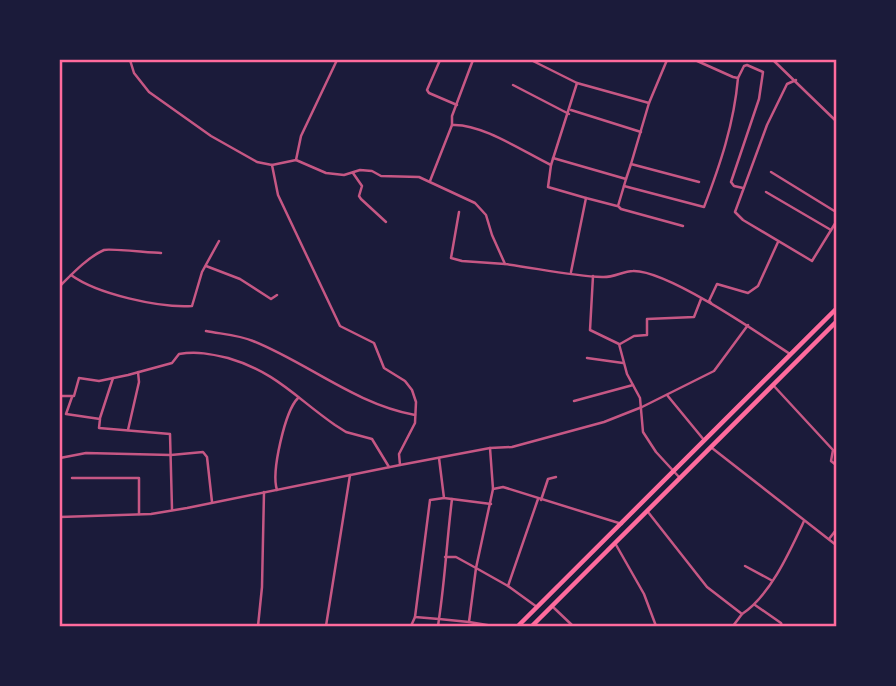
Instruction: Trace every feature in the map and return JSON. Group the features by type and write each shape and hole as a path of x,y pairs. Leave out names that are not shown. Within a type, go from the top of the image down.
{"highway":[{"path":"518,626 836,309"},
{"path":"532,626 836,322"}],"street":[{"path":"130,60 134,73 169,107 246,157 272,165 296,160 326,173 344,175 360,170 372,171 381,176 419,177 475,203 486,215 505,264"},
{"path":"296,160 301,136 337,60"},
{"path":"440,60 427,90 457,105"},
{"path":"430,182 453,125 452,116 473,60"},
{"path":"531,60 577,83 649,103"},
{"path":"618,206 649,103 667,60"},
{"path":"695,60 738,78"},
{"path":"773,60 836,121"},
{"path":"624,186 704,207 725,149 738,78 747,65 763,72 760,99 731,182 734,186 744,188"},
{"path":"796,80 787,84 781,92 735,212 743,220 812,261 836,222"},
{"path":"577,83 551,165 548,187 683,226"},
{"path":"513,85 570,112 641,132"},
{"path":"453,125 465,124 478,128 551,165"},
{"path":"554,158 626,179"},
{"path":"631,164 699,182"},
{"path":"272,165 278,195 340,326 374,343 384,368 405,381 411,390 416,402 415,423 399,454 400,465"},
{"path":"771,172 836,212"},
{"path":"352,173 362,186 360,199 386,222"},
{"path":"766,192 831,230"},
{"path":"572,272 586,198"},
{"path":"459,212 451,258 604,278 633,271 650,274 717,307"},
{"path":"71,275 126,298 175,307 192,306 201,275 219,241"},
{"path":"778,242 758,286 748,293 717,284 709,302 790,354"},
{"path":"60,286 104,250 161,253"},
{"path":"206,266 240,279 271,299 277,295"},
{"path":"593,276 590,330 619,344"},
{"path":"619,344 634,336 647,335 647,319 694,317 701,299"},
{"path":"60,517 139,514 187,508 490,448 512,447 604,422 642,407 714,371 748,325"},
{"path":"206,331 250,339 372,402 415,415"},
{"path":"619,344 623,363 640,398 642,432 680,478"},
{"path":"100,419 66,414 79,378 99,381 172,363 179,354 203,352 246,363 268,373 346,432 372,439 389,467"},
{"path":"587,358 623,363"},
{"path":"128,430 139,382 138,372"},
{"path":"113,378 99,428 170,434 173,509"},
{"path":"575,401 633,385"},
{"path":"772,385 833,450 831,461 836,466"},
{"path":"667,395 704,440"},
{"path":"60,396 72,397"},
{"path":"277,490 275,475 282,436 294,402 298,398"},
{"path":"710,446 836,545"},
{"path":"469,622 476,568 493,489 490,448"},
{"path":"60,458 86,453 206,454 212,502"},
{"path":"439,458 444,498"},
{"path":"326,626 350,475"},
{"path":"508,586 548,479 556,477"},
{"path":"72,478 139,478 139,514"},
{"path":"493,489 503,487 622,524"},
{"path":"258,626 262,587 264,492"},
{"path":"411,626 415,617 430,500 444,498 491,503"},
{"path":"438,626 446,573 445,557 452,499"},
{"path":"648,512 707,587 742,614"},
{"path":"733,626 742,614 755,605 804,522"},
{"path":"829,539 836,530"},
{"path":"615,543 644,594 656,626"},
{"path":"445,557 456,557 508,586 537,607"},
{"path":"745,566 771,580"},
{"path":"755,605 782,626"},
{"path":"552,606 573,626"},
{"path":"415,617 493,626"}]}
